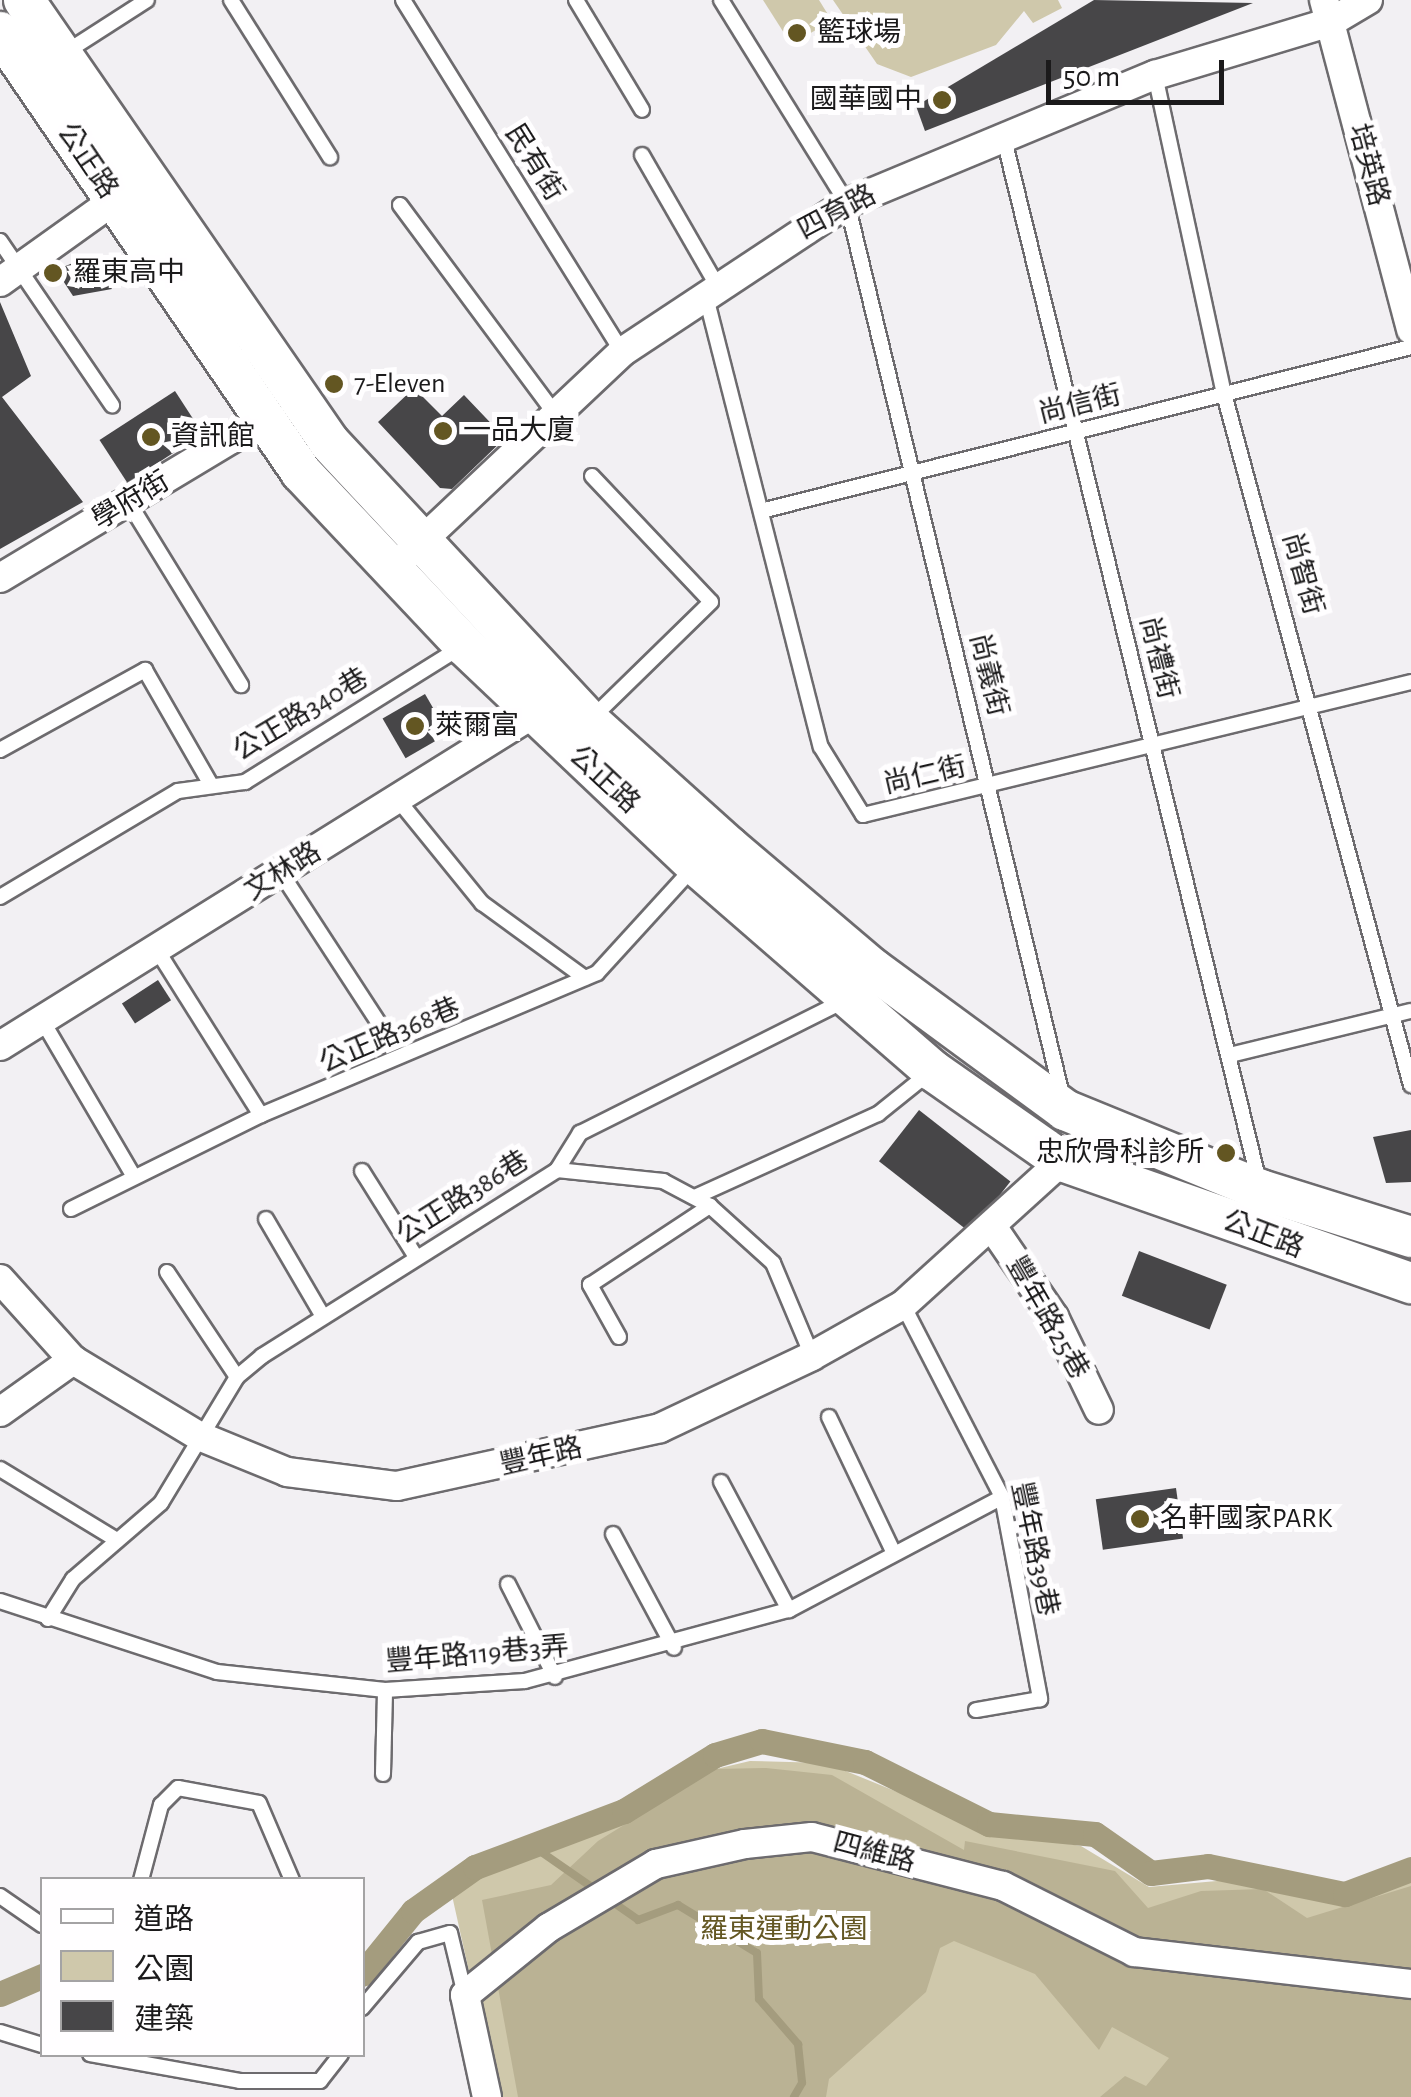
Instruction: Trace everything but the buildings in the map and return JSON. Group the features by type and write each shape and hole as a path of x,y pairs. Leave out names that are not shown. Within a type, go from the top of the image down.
{"street":[{"name":"公正路","path":"24,0 61,55 128,190 261,421 562,710 861,984 932,1070 1063,1135 1411,1282"},
{"name":"四育路","path":"404,558 622,352 847,203 1155,75 1368,0"},
{"name":"培英路","path":"1328,11 1398,221 1411,330"},
{"name":"公正路","path":"0,32 276,377 464,645 562,710 696,865 1063,1135 1411,1237"},
{"path":"10,275 128,190"},
{"name":"學府街","path":"0,578 261,421"},
{"name":"文林路","path":"0,1046 399,800 562,710"},
{"name":"豐年路","path":"0,1279 73,1360 199,1436 338,1485 398,1486 660,1428 812,1356 903,1305 993,1228 1063,1135"},
{"name":"豐年路25巷","path":"993,1228 1054,1317 1099,1410"},
{"path":"0,1412 73,1360"},
{"name":"四維路","path":"465,1994 590,1903 656,1864 812,1837 1003,1886 1134,1952 1411,1984"},
{"path":"465,1994 486,2097"}],"lane":[{"path":"61,55 147,0"},
{"path":"232,0 330,158"},
{"name":"民有街","path":"403,0 622,352"},
{"path":"576,0 642,110"},
{"name":"尚義街","path":"721,0 847,203 990,787 1063,1135"},
{"name":"尚智街","path":"1155,75 1224,394 1315,707 1411,1084"},
{"name":"尚禮街","path":"1004,138 1261,1190"},
{"name":"尚仁街","path":"642,155 712,292 760,511 821,748 862,815 1411,682"},
{"path":"400,205 555,414"},
{"path":"0,241 10,275 112,404"},
{"name":"尚信街","path":"760,511 1411,347"},
{"path":"562,710 712,602 592,476"},
{"path":"130,502 241,684"},
{"name":"公正路340巷","path":"0,897 178,791 210,783 245,782 464,645"},
{"path":"0,750 145,670 210,783"},
{"path":"399,800 482,903 585,978"},
{"name":"公正路368巷","path":"72,1209 261,1115 585,978 696,865"},
{"path":"281,873 382,1028"},
{"path":"157,950 261,1115"},
{"name":"公正路386巷","path":"48,1619 115,1539 161,1502 237,1377 321,1313 556,1170 580,1133 861,984"},
{"path":"1230,1055 1411,1011"},
{"path":"42,1020 134,1177"},
{"path":"619,1337 590,1285 704,1201 878,1114 932,1070"},
{"path":"556,1170 663,1182 704,1201 773,1263 812,1356"},
{"path":"362,1171 416,1257"},
{"path":"266,1218 321,1313"},
{"path":"168,1272 237,1377"},
{"name":"豐年路39巷","path":"903,1305 1002,1497 1040,1700 976,1710"},
{"path":"829,1417 893,1551"},
{"path":"0,1469 115,1539"},
{"path":"721,1482 789,1610"},
{"name":"豐年路119巷3弄","path":"0,1601 218,1672 385,1690 555,1677 674,1648 789,1610 893,1551 1002,1497"},
{"path":"614,1534 674,1648"},
{"path":"508,1584 555,1677"},
{"path":"383,1774 385,1690"},
{"path":"142,1877 161,1805 178,1788 259,1803 291,1877"},
{"path":"0,1896 40,1924"},
{"path":"365,2004 418,1942 450,1933 465,1994"},
{"path":"0,2032 40,2044"},
{"path":"107,2057 240,2081 320,2081 339,2057"}],"green space":[{"name":"籃球場","path":"763,0 819,0 832,21 791,44"},
{"path":"833,0 1058,0 1062,8 1033,23 1024,11 996,45 911,77 877,64"},
{"name":"羅東運動公園","path":"750,1761 826,1763 996,1832 1081,1846 1149,1887 1251,1878 1358,1889 1411,1873 1411,2097 497,2097 449,1882 550,1851 669,1780"},
{"name":"羅東運動公園","path":"766,1768 832,1775 964,1850 965,1841 1115,1871 1148,1908 1201,1891 1263,1889 1307,1918 1411,1886 1411,2097 1100,2097 1125,2076 1146,2086 1169,2058 1112,2027 1099,2050 1035,1974 954,1941 940,1948 926,1992 829,2079 826,2097 518,2097 482,1900 551,1885 598,1841 715,1769"}],"waterway":[{"path":"365,1970 413,1911 475,1867 624,1811 715,1755 762,1741 865,1762 989,1824 1095,1834 1151,1873 1208,1866 1345,1894 1411,1869"},
{"path":"537,1849 596,1890"},
{"path":"607,1898 638,1920 678,1905 757,1953 759,1999 798,2044 802,2083 794,2097"},
{"path":"0,1994 40,1977"}],"place":[{"name":"籃球場","path":"797,33"},
{"name":"國華國中","path":"942,100"},
{"name":"羅東高中","path":"53,273"},
{"name":"7-Eleven","path":"334,384"},
{"name":"一品大廈","path":"443,431"},
{"name":"資訊館","path":"151,437"},
{"name":"萊爾富","path":"415,726"},
{"name":"忠欣骨科診所","path":"1226,1153"},
{"name":"名軒國家PARK","path":"1140,1519"}]}
